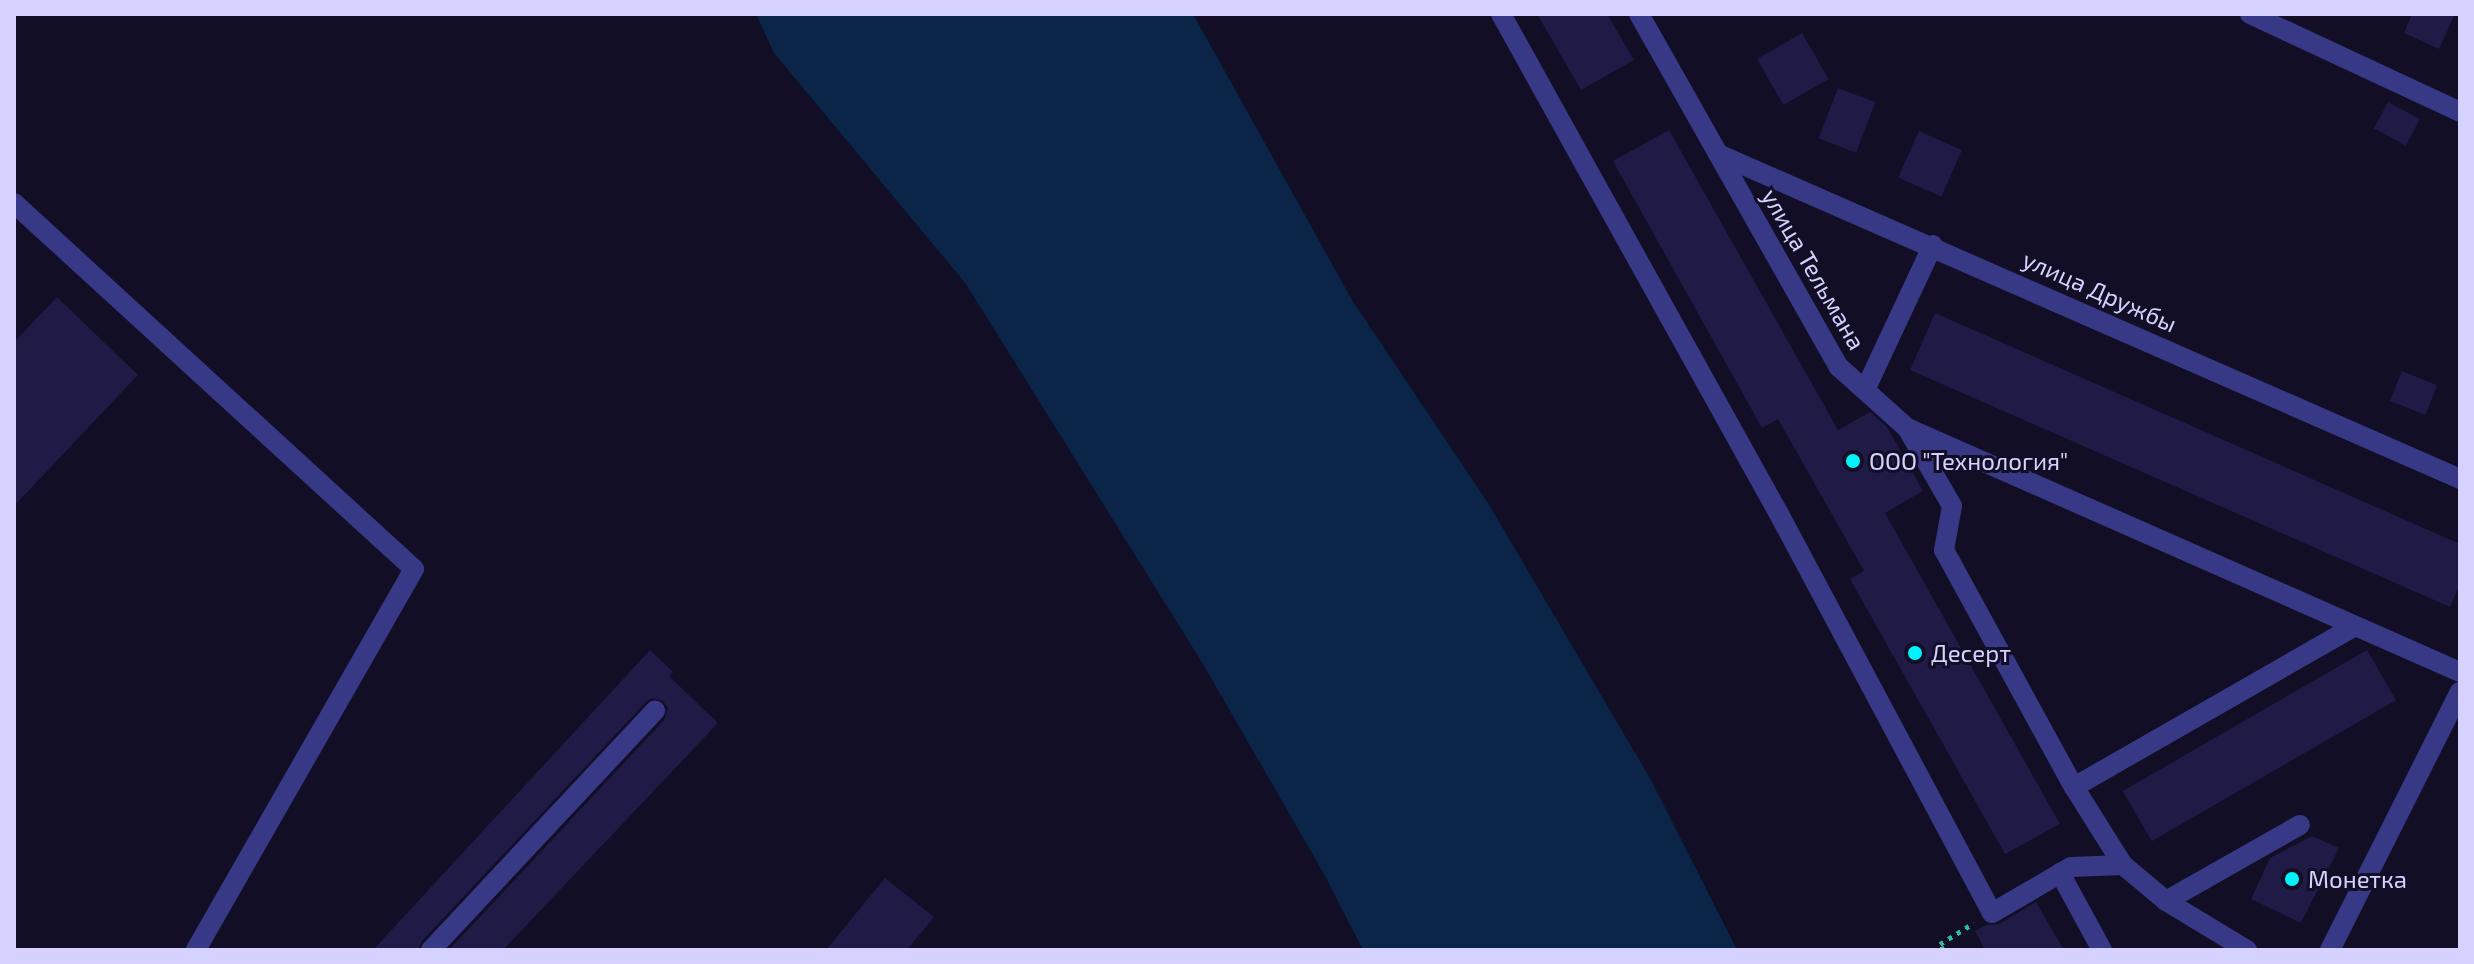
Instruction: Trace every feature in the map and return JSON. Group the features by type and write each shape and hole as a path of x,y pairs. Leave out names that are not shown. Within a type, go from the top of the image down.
{"street":[{"path":"1501,14 1779,514 1992,913 2071,867 2123,865"},
{"name":"улица Тельмана","path":"1639,14 1839,367 1907,428 1952,506 1944,550 2074,787 2123,865 2166,901 2247,950"},
{"path":"2250,14 2460,112"},
{"name":"улица Дружбы","path":"1718,154 1933,245 2460,479"},
{"path":"14,203 414,569 196,950"},
{"path":"1865,390 1933,245"},
{"path":"1907,428 2460,672"},
{"path":"2074,787 2353,627"},
{"path":"2330,950 2460,692"},
{"path":"431,950 655,711"},
{"path":"2166,901 2300,825"},
{"path":"2060,873 2102,950"}],"path":[{"path":"1943,950 1940,944 1992,913"}],"water":[{"path":"756,14 1193,14 1352,300 1488,503 1651,780 1737,950 1363,950 1324,874 1203,664 966,284 774,53"}],"building":[{"path":"1537,14 1607,14 1634,60 1581,90"},
{"path":"2412,14 2455,14 2439,49 2404,33"},
{"path":"1802,33 1828,79 1783,105 1757,59"},
{"path":"1838,88 1875,102 1856,153 1819,138"},
{"path":"2388,102 2420,119 2406,145 2374,128"},
{"path":"1669,130 1838,430 1870,412 1887,427 1923,491 1885,513 2060,824 2005,854 1850,579 1864,571 1778,419 1762,428 1613,161"},
{"path":"1919,131 1962,150 1941,197 1898,178"},
{"path":"57,297 138,375 14,506 14,342"},
{"path":"1935,313 2460,544 2460,584 2450,607 1910,370"},
{"path":"2402,371 2437,385 2425,415 2390,401"},
{"path":"650,650 673,672 669,676 718,723 503,950 449,950 664,720 668,708 663,701 652,698 646,702 422,941 418,950 373,950"},
{"path":"2367,650 2396,700 2152,841 2123,791"},
{"name":"Монетка","path":"2312,836 2339,848 2301,923 2251,899 2270,858"},
{"path":"885,878 934,917 907,950 826,950"},
{"path":"2036,902 2064,950 1985,950 1975,931 1986,925 1999,924"}],"place":[{"name":"ООО \"Технология\"","path":"1853,461"},
{"name":"Десерт","path":"1915,653"},
{"name":"Монетка","path":"2292,879"}]}
